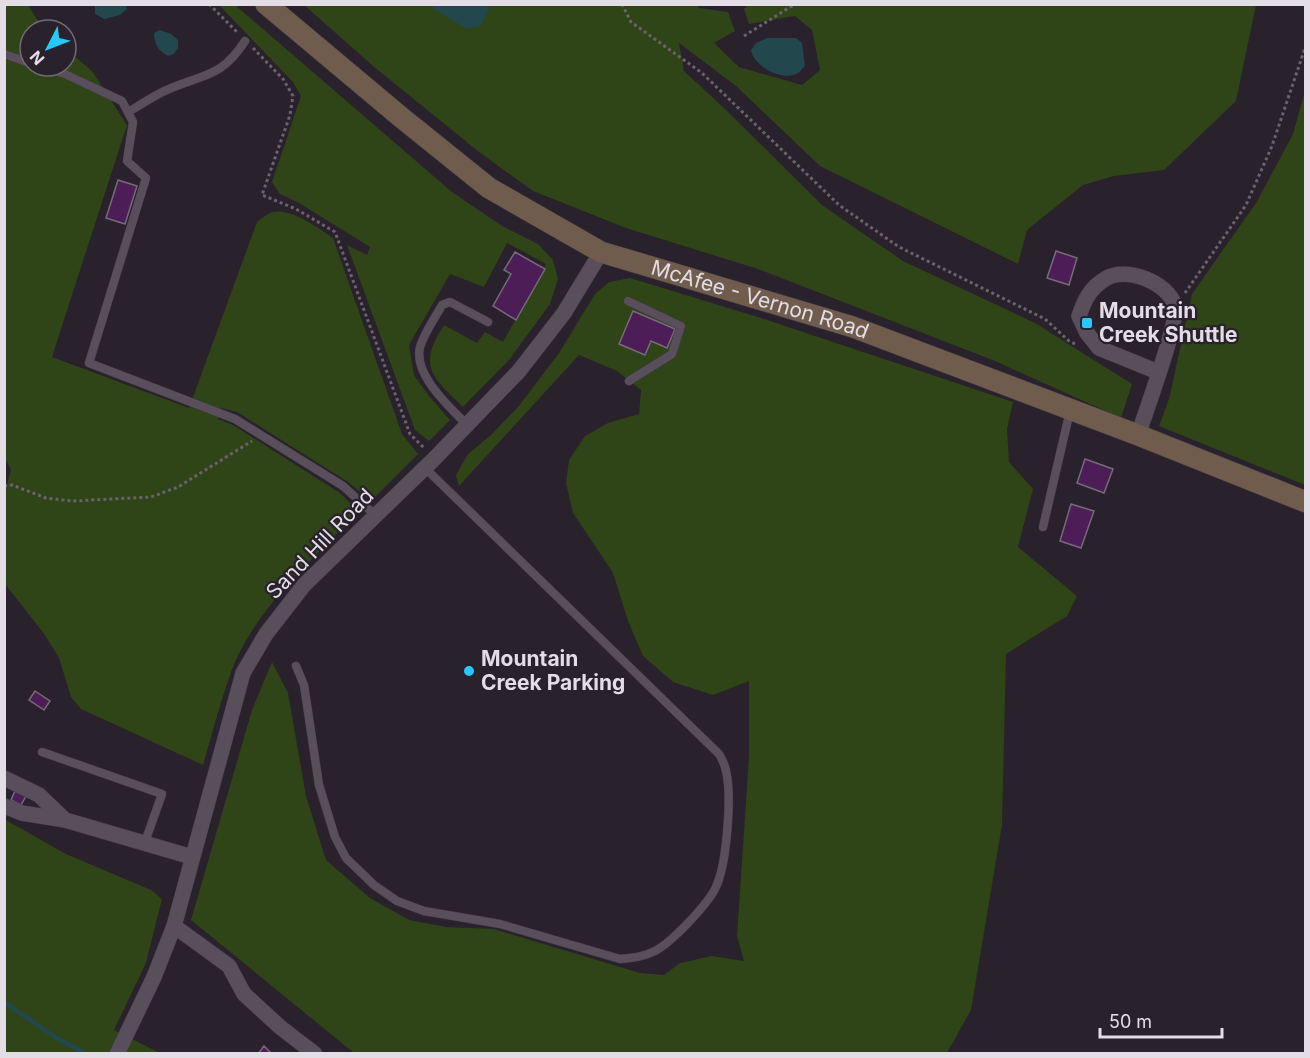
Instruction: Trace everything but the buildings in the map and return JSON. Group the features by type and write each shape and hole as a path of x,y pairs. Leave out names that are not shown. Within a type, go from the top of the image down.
{"main road":[{"name":"McAfee - Vernon Road","path":"266,4 489,188 601,252 853,327 1138,435 1305,502"}],"street":[{"name":"Sand Hill Road","path":"117,1053 154,977 174,926 243,673 266,634 304,585 430,463 519,371 564,313 601,252"},
{"path":"1138,435 1173,328 1175,307 1165,291 1147,280 1122,274 1106,278 1094,287 1085,299 1079,316 1087,333 1099,348 1158,372"},
{"path":"4,778 39,795 65,820"},
{"path":"4,806 22,813 65,820 192,857"},
{"path":"174,926 229,966 244,994 280,1027 315,1053"}],"lane":[{"path":"128,112 167,90 213,73 235,57 245,40"},
{"path":"73,78 122,101 133,122 128,161 146,178 89,363 236,419 343,486 375,515"},
{"path":"628,301 681,326 672,354 629,381"},
{"path":"467,425 446,404 431,384 419,360 420,346 442,305 450,302 488,322"},
{"path":"1043,527 1070,409"},
{"path":"296,666 304,685 319,785 335,837 346,858 374,885 397,901 424,910 500,924 620,959 636,958 656,950 692,919 715,889 722,868 728,808 726,771 719,754 430,463"},
{"path":"42,752 162,794 145,842"}],"path":[{"path":"209,4 283,79 293,96 290,115 262,195 296,209 335,232 410,434 430,463"},
{"path":"622,4 631,22 702,73 839,206 899,247 1045,319 1069,341 1089,351 1099,348"},
{"path":"744,36 795,4"},
{"path":"1175,307 1246,205 1272,146 1305,45"},
{"path":"4,486 12,485 46,498 72,501 151,497 178,487 239,451 261,435"}],"green space":[{"path":"5,5 28,5 36,18 18,18 18,78 78,78 78,59 92,71 127,125 52,357 189,408 257,222 273,212 288,213 333,238 402,434 418,454 371,501 348,482 237,412 221,408 218,419 233,425 340,493 359,512 304,566 254,627 231,672 203,765 81,709 71,697 59,658 45,635 5,584 5,492 11,470 5,458"},
{"path":"219,5 235,5 452,192 502,226 538,244 553,260 558,279 550,304 509,360 463,407 436,379 432,370 431,351 444,325 477,343 485,332 503,342 546,264 507,243 484,287 450,274 409,345 414,375 450,420 429,441 415,430 347,245 367,255 370,247 299,203 280,194 272,182 301,96 293,82"},
{"path":"304,5 697,5 699,8 728,12 735,31 714,43 739,67 802,85 820,70 812,30 795,16 749,24 744,9 748,5 1256,5 1236,101 1164,170 1114,176 1083,185 1027,230 1018,264 820,166 736,86 679,43 684,71 822,205 903,261 1035,323 1132,384 1121,418 995,361 758,269 626,228 533,191 479,152 373,66"},
{"path":"1305,91 1305,485 1159,426 1169,399 1192,294 1256,203 1293,134"},
{"path":"630,278 761,318 1013,402 1007,429 1009,462 1033,489 1018,547 1077,596 1067,616 1006,654 1002,825 971,1010 947,1053 354,1053 191,920 252,710 272,662 288,693 306,796 326,860 370,898 409,920 446,927 494,929 640,973 664,975 680,963 712,956 744,961 737,936 749,757 749,681 713,695 673,682 643,656 628,621 613,573 573,513 566,483 569,460 585,436 608,423 639,414 641,390 617,371 579,355 459,486 456,475 468,454 491,435 518,407 559,353 595,294 609,282"},
{"path":"4,819 66,854 151,890 162,899 146,963 114,1030 160,1053 5,1053"}],"water":[{"path":"95,5 126,5 127,9 120,15 104,19 95,14"},
{"path":"433,5 489,5 480,26 467,29 434,9"},
{"path":"160,30 171,34 178,40 178,48 174,54 168,56 157,46 154,33"},
{"path":"767,38 796,38 802,43 805,66 798,73 785,76 763,67 753,56 751,50 756,43"}],"waterway":[{"path":"4,1002 55,1037 86,1054"}],"place":[{"name":"Mountain Creek Shuttle","path":"1087,323"},
{"name":"Mountain Creek Parking","path":"469,671"}]}
